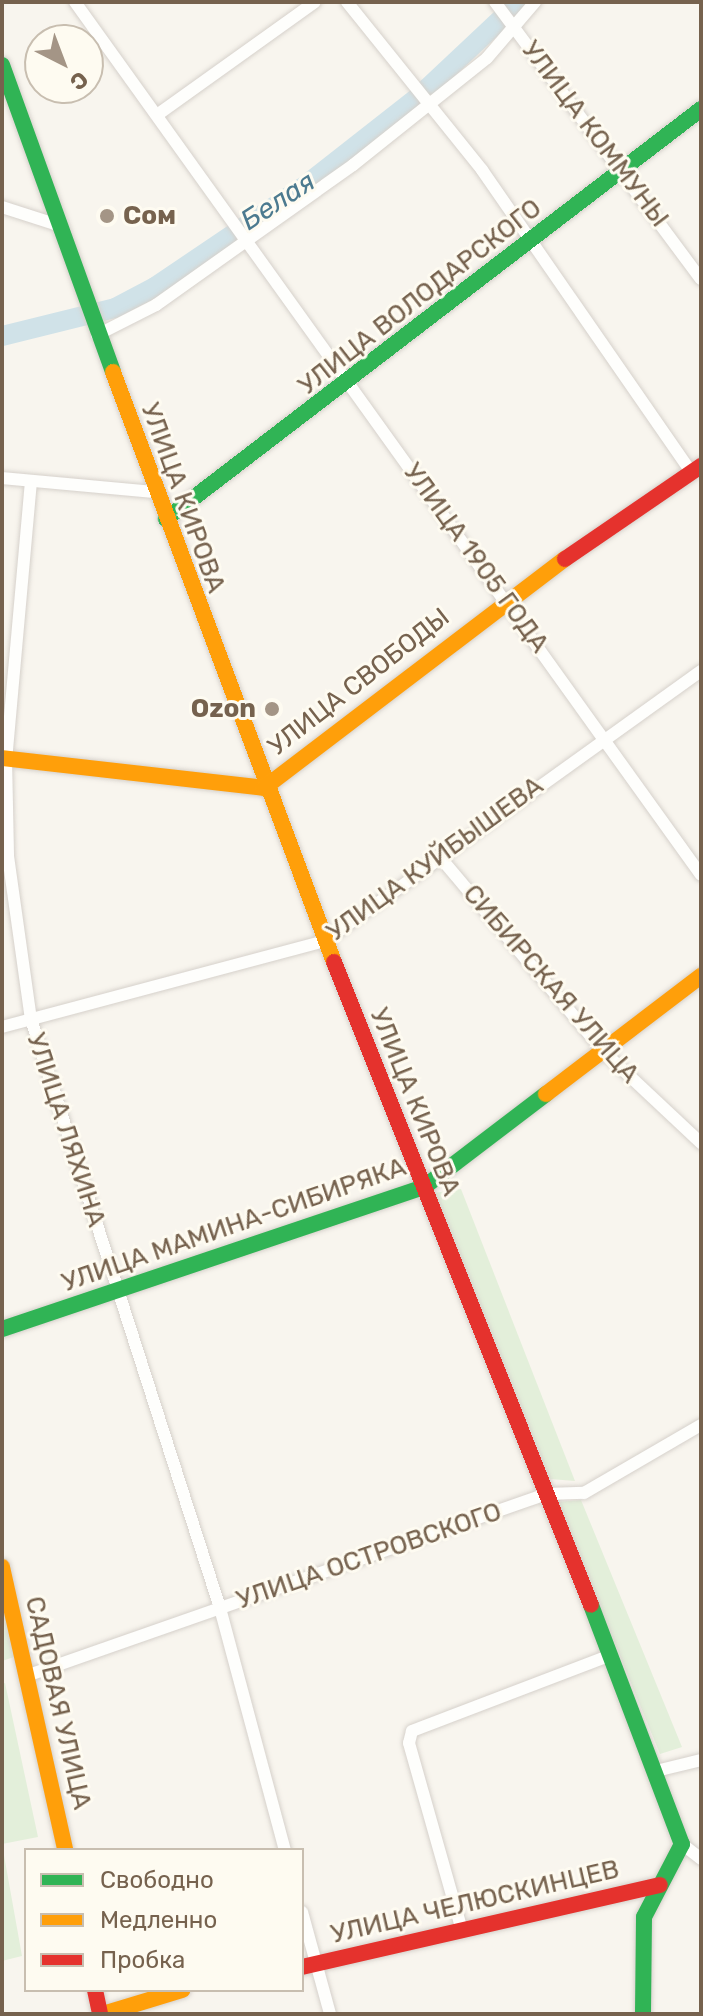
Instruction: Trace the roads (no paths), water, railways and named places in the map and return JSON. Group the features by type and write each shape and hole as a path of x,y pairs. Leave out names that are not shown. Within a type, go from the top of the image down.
{"main road":[{"path":"2,65 61,226"},
{"name":"УЛИЦА ВОЛОДАРСКОГО","path":"166,519 348,384 701,109"},
{"name":"УЛИЦА КИРОВА","path":"61,226 153,492 166,519 264,788 611,1655 682,1844"},
{"name":"УЛИЦА СВОБОДЫ","path":"4,758 264,788 507,599 698,475"},
{"name":"УЛИЦА МАМИНА-СИБИРЯКА","path":"2,1329 424,1187 605,1053 701,976"},
{"name":"САДОВАЯ УЛИЦА","path":"2,1567 29,1675 65,1848"},
{"path":"643,2014 644,1917 682,1844"},
{"name":"УЛИЦА ЧЕЛЮСКИНЦЕВ","path":"309,1966 461,1927 660,1885"},
{"path":"96,1992 101,2014 175,1992"}],"street":[{"path":"75,2 157,115 315,2"},
{"path":"347,2 532,242 698,475"},
{"path":"97,335 248,242 429,106 516,29 535,2"},
{"name":"УЛИЦА КОММУНЫ","path":"496,4 623,169 701,279"},
{"name":"УЛИЦА 1905 ГОДА","path":"157,115 348,384 507,599 701,875"},
{"path":"2,207 61,226"},
{"path":"2,478 153,492"},
{"name":"УЛИЦА ЛЯХИНА","path":"31,481 4,758 8,856 31,1019 220,1608 284,1848"},
{"name":"УЛИЦА КУЙБЫШЕВА","path":"2,1027 325,941 604,737 701,671"},
{"name":"СИБИРСКАЯ УЛИЦА","path":"439,856 605,1053 701,1143"},
{"name":"УЛИЦА ОСТРОВСКОГО","path":"29,1675 546,1494 584,1493 701,1425"},
{"path":"461,1927 409,1743 412,1731 611,1655"},
{"path":"656,1771 701,1760"},
{"path":"682,1844 701,1859"},
{"path":"304,1927 309,1966 330,2014"}],"waterway":[{"name":"Белая","path":"2,336 115,308 155,287 302,188 418,97 519,2"}],"place":[{"name":"Сом","path":"107,216"},
{"name":"Ozon","path":"272,709"}]}
